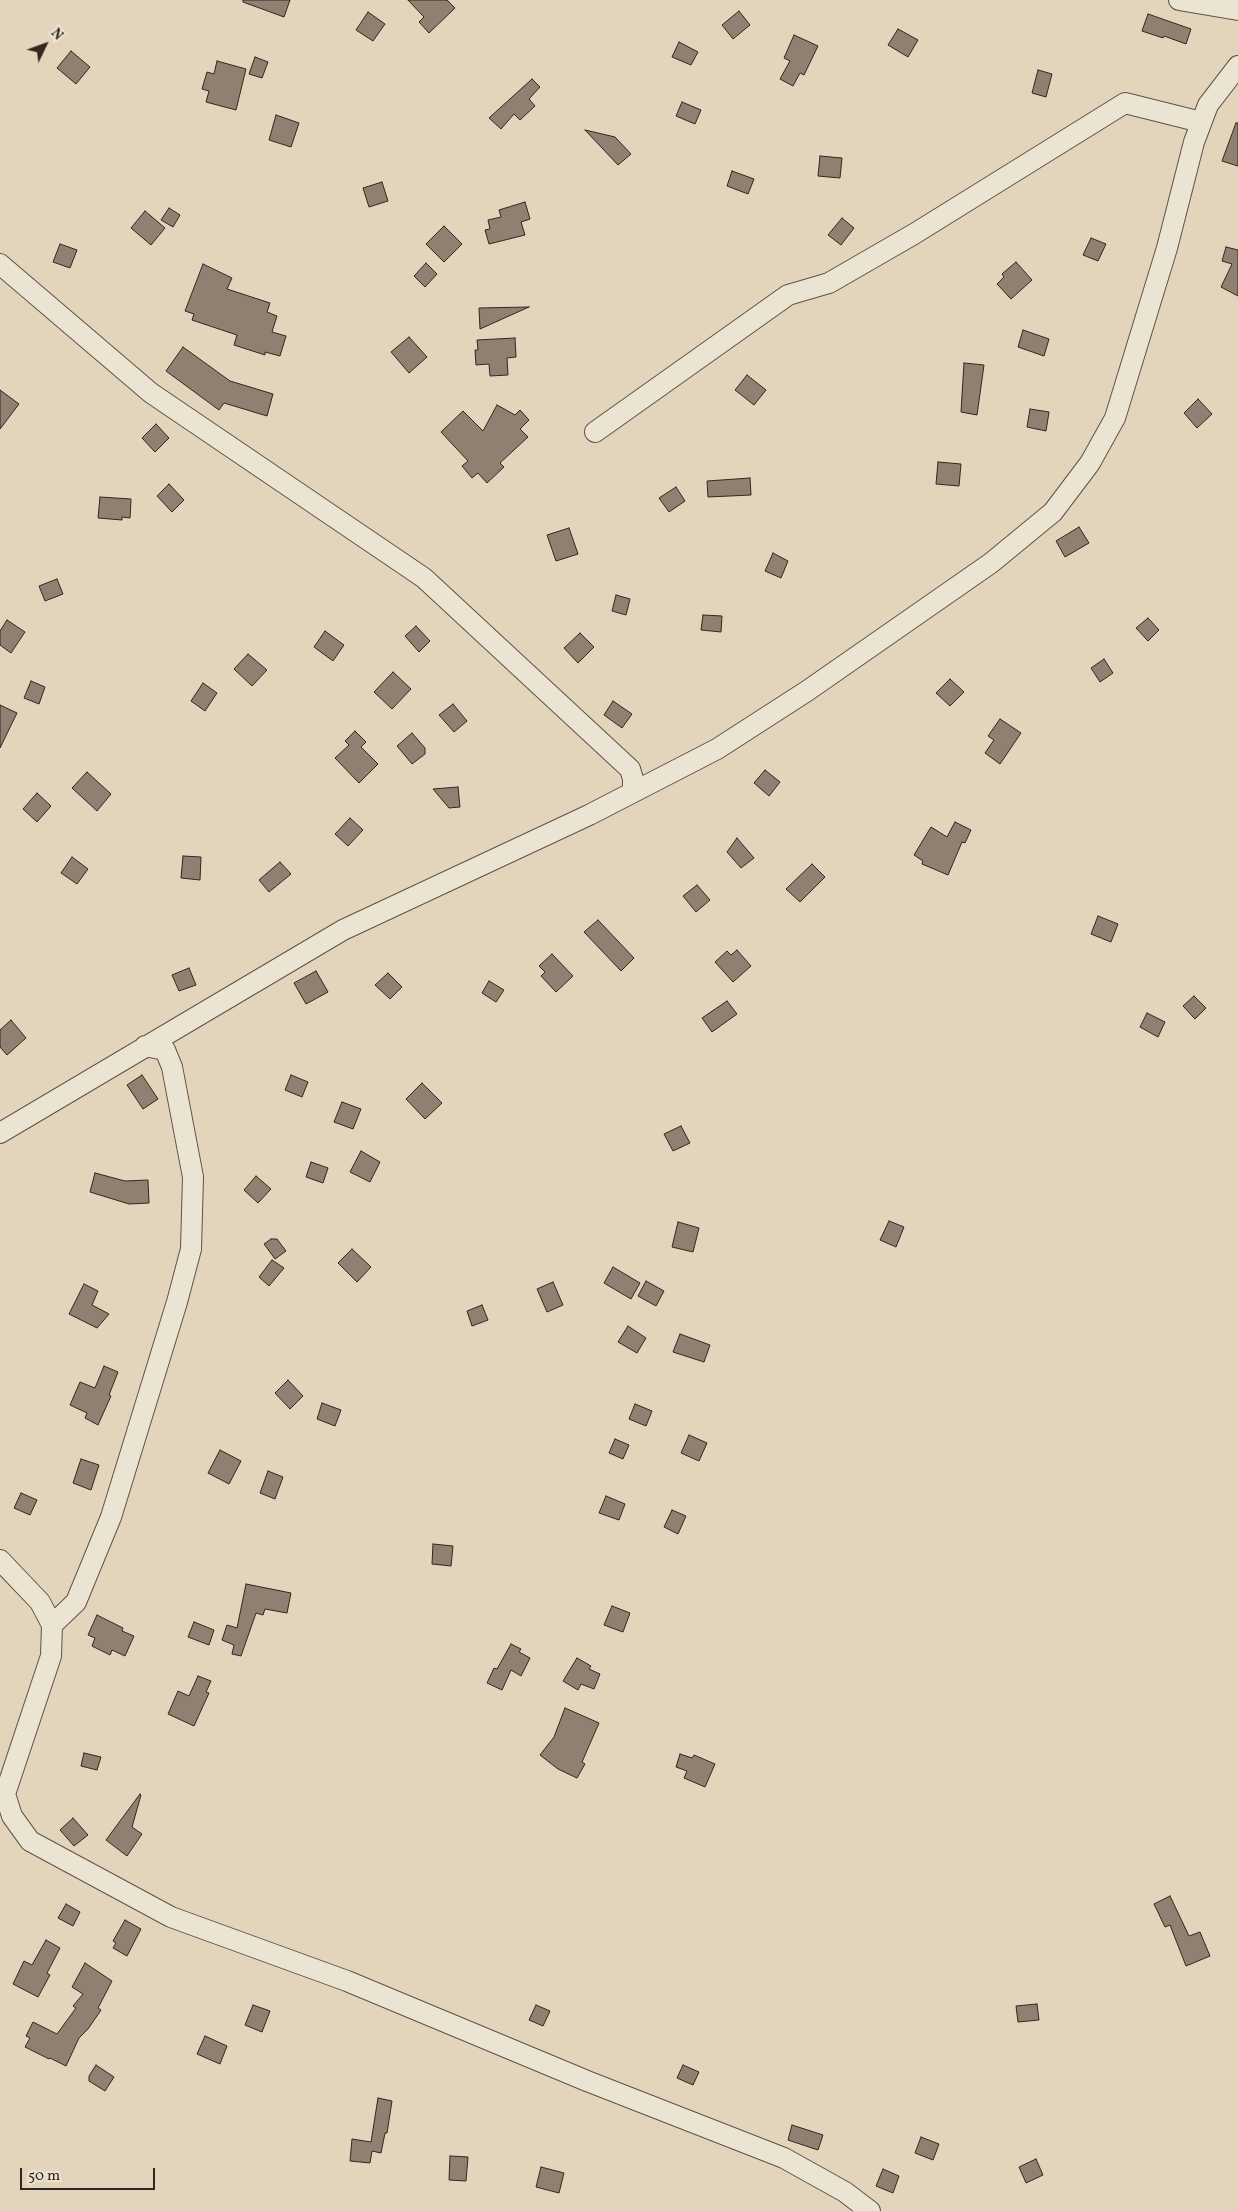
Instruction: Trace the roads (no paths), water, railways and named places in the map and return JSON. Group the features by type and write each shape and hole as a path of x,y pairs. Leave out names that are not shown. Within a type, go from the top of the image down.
{"street":[{"path":"1179,0 1238,10"},
{"path":"0,1133 145,1046 226,1002 343,930 589,815 717,750 807,691 991,563 1053,512 1090,463 1115,418 1166,248 1194,142 1208,105 1238,66"},
{"path":"595,432 788,296 828,283 914,234 1125,103 1201,122"},
{"path":"0,264 151,393 424,578 630,769 633,791"},
{"path":"52,1625 76,1602 111,1517 177,1302 191,1248 193,1177 172,1067 165,1050 145,1046"},
{"path":"0,1560 40,1602 52,1625 51,1656 2,1802 30,1841 171,1917 348,1981 587,2081 784,2158 845,2192 870,2211"}]}
